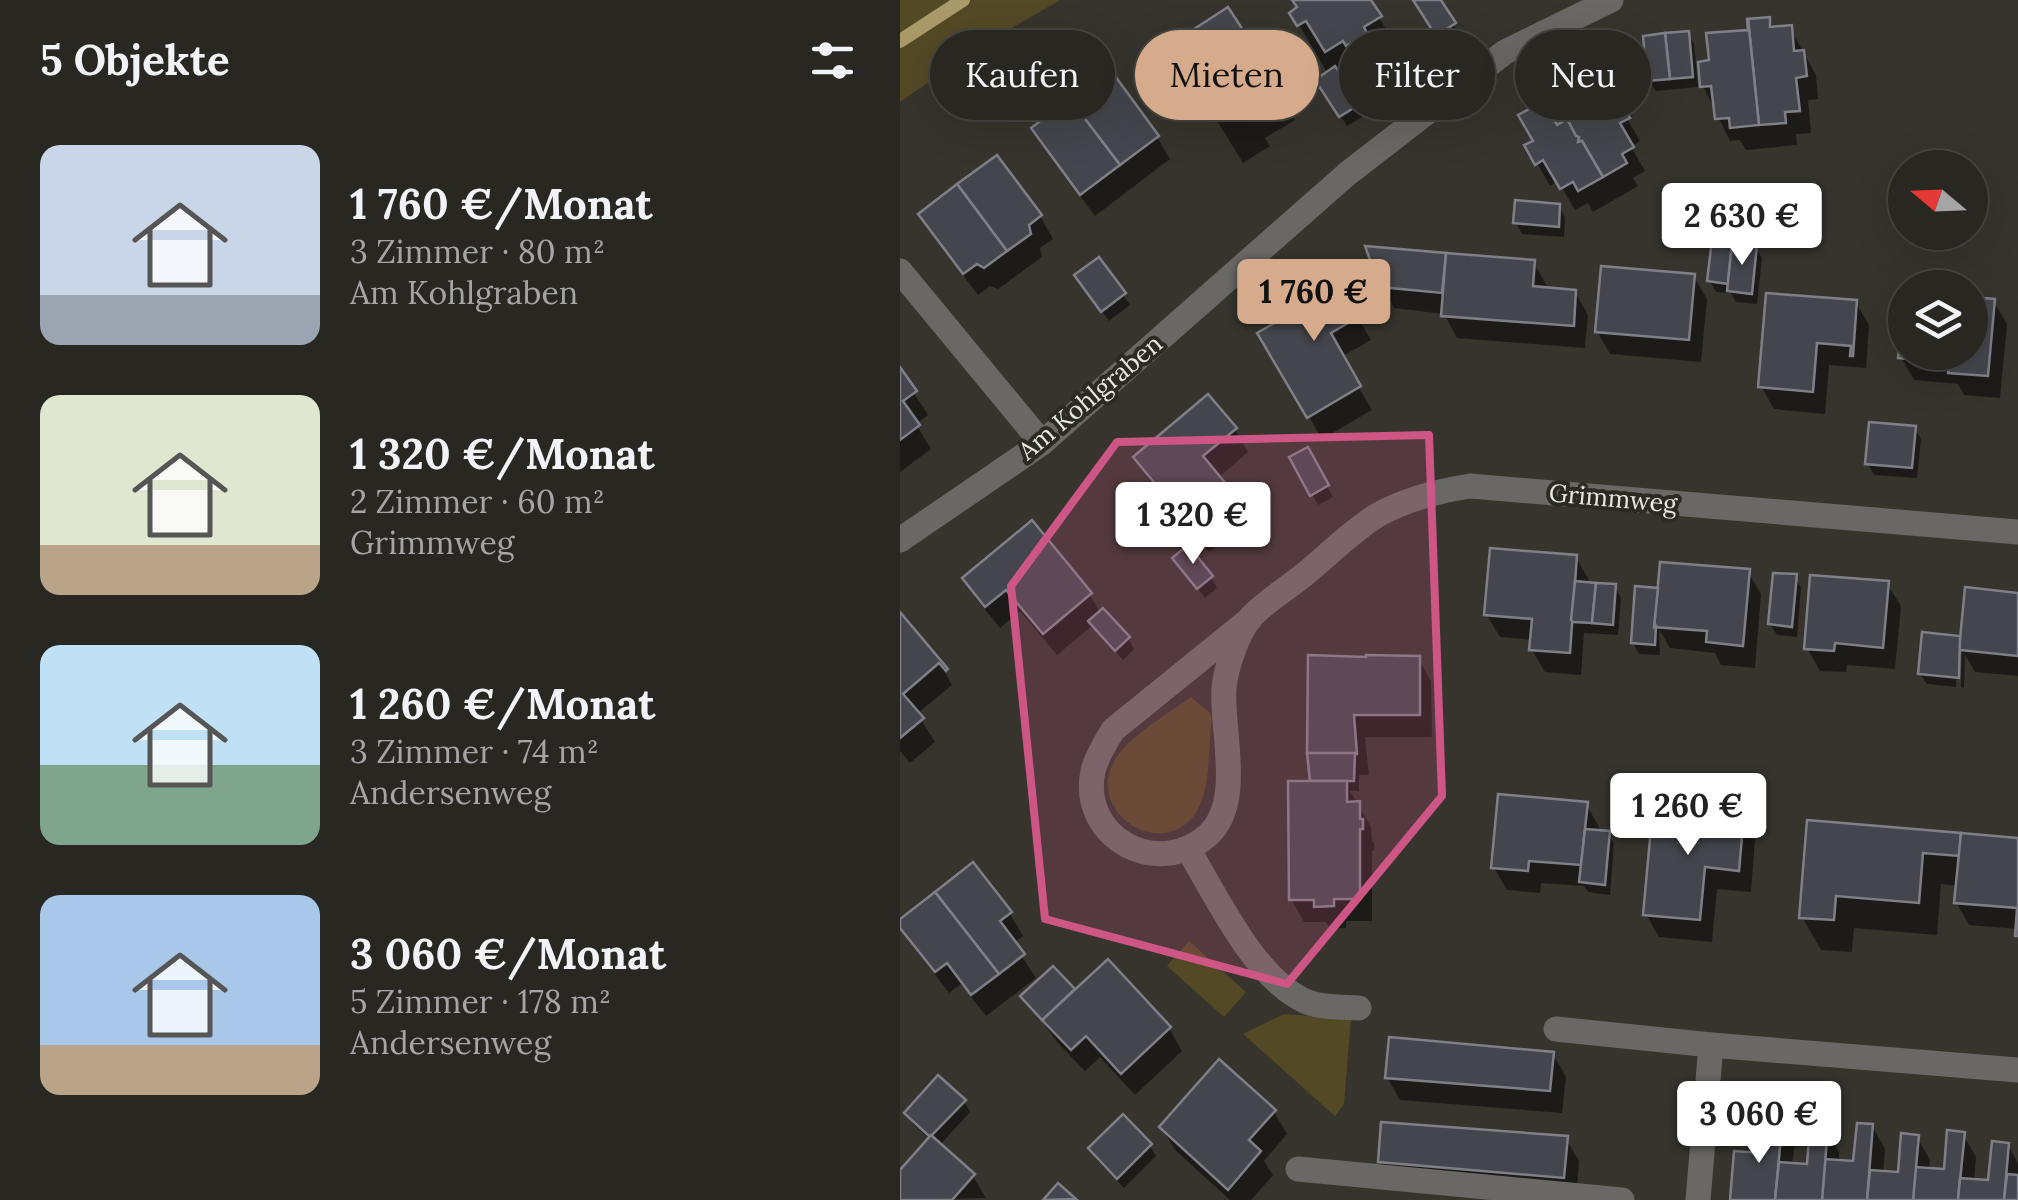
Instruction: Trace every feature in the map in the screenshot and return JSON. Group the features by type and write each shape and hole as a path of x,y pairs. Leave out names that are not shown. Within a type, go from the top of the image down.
{"street":[{"name":"Am Kohlgraben","path":"900,540 1042,443 1347,174 1505,52 1611,0"},
{"path":"900,270 1042,443"},
{"name":"Grimmweg","path":"1250,619 1231,656 1224,687 1228,788 1224,808 1211,833 1188,849 1168,854 1146,854 1123,844 1104,826 1093,805 1092,772 1113,730 1375,516 1414,498 1470,486 2018,532"},
{"path":"1188,849 1257,962 1280,987 1309,1003 1359,1008"},
{"path":"1556,1029 2018,1070"},
{"path":"1698,1200 1711,1045"},
{"path":"1298,1169 1622,1200"}],"highlighted area":[{"path":"1429,435 1442,796 1287,984 1045,919 1011,586 1117,442"}],"shaded area":[{"path":"900,0 1060,0 1008,30 930,30 930,81 900,102"},
{"path":"1191,697 1212,719 1202,801 1183,826 1165,833 1147,832 1117,812 1109,795 1109,776 1118,755 1132,740"},
{"path":"1189,941 1246,992 1224,1017 1167,966"},
{"path":"1284,1014 1351,1019 1344,1104 1335,1116 1243,1034"}],"building":[{"path":"1292,0 1371,0 1382,16 1364,27 1366,30 1339,30 1339,43 1325,52 1319,42 1319,30 1312,30 1306,21 1297,26 1289,13 1297,7"},
{"path":"1413,0 1441,0 1456,23 1445,30 1432,30"},
{"path":"1228,7 1243,30 1193,30"},
{"path":"1770,17 1770,27 1792,25 1794,51 1804,50 1807,76 1796,78 1800,111 1785,112 1786,123 1759,125 1748,19"},
{"path":"1747,19 1759,125 1730,128 1729,118 1715,119 1711,86 1700,87 1698,62 1709,60 1706,33 1748,30"},
{"path":"1689,31 1693,77 1670,79 1665,33"},
{"path":"1665,33 1670,79 1651,81 1651,35"},
{"path":"1335,66 1339,72 1339,117 1319,86 1319,77"},
{"path":"1115,76 1135,103 1135,120 1147,120 1159,136 1120,165 1086,120 1115,120"},
{"path":"1042,120 1086,120 1120,165 1080,195 1031,128"},
{"path":"1521,120 1554,120 1557,125 1568,120 1603,177 1578,191 1573,182 1560,189 1543,160 1535,165 1524,145 1533,141"},
{"path":"1568,120 1626,120 1620,123 1634,147 1622,154 1627,163 1603,177"},
{"path":"997,155 1042,215 1029,225 1031,234 1007,251 957,184"},
{"path":"957,184 1007,251 984,268 977,264 963,274 918,214"},
{"path":"1515,200 1560,204 1559,227 1513,223"},
{"path":"1712,240 1732,243 1728,284 1707,281"},
{"path":"1732,243 1757,245 1752,294 1727,291"},
{"path":"1365,246 1446,253 1442,293 1380,287"},
{"path":"1446,253 1535,260 1533,286 1576,290 1574,326 1441,316"},
{"path":"1099,257 1126,293 1101,312 1074,275"},
{"path":"1329,263 1360,316 1331,333 1361,386 1307,418 1257,333 1311,302 1299,281"},
{"path":"1601,266 1695,274 1689,340 1595,332"},
{"path":"1766,293 1857,300 1853,356 1851,346 1817,343 1813,392 1758,387"},
{"path":"1988,298 1995,299 1988,376 1948,373 1988,370"},
{"path":"900,367 917,391 903,401 920,425 900,440"},
{"path":"1208,394 1237,428 1203,456 1237,497 1194,531 1133,457"},
{"path":"1869,422 1916,426 1912,468 1865,464"},
{"path":"1308,447 1329,485 1310,496 1289,457"},
{"path":"1032,520 1092,593 1043,634 1006,590 985,607 962,578"},
{"path":"1188,545 1213,576 1197,589 1172,558"},
{"path":"1490,548 1577,555 1570,653 1529,650 1532,619 1484,615"},
{"path":"1660,562 1750,569 1743,646 1706,642 1707,631 1654,627"},
{"path":"1773,573 1797,574 1792,627 1768,624"},
{"path":"1810,575 1889,581 1883,648 1835,643 1834,651 1804,649"},
{"path":"1575,581 1596,583 1592,623 1571,620"},
{"path":"1596,583 1616,584 1613,625 1592,623"},
{"path":"1635,586 1658,588 1655,645 1631,643"},
{"path":"1965,587 2018,593 2018,656 1959,650"},
{"path":"1103,608 1130,637 1115,651 1088,621"},
{"path":"900,612 948,669 939,663 903,694 924,718 900,738"},
{"path":"1922,632 1960,636 1959,678 1918,674"},
{"path":"1308,655 1420,656 1420,715 1354,715 1357,754 1307,753"},
{"path":"1307,753 1355,753 1354,781 1310,781"},
{"path":"1288,781 1347,781 1347,802 1360,801 1360,899 1334,899 1334,906 1314,907 1314,900 1289,900"},
{"path":"1498,794 1588,802 1581,865 1529,861 1528,871 1491,868"},
{"path":"1653,806 1744,814 1739,871 1705,867 1700,920 1643,915"},
{"path":"1807,820 1961,833 1959,856 1923,853 1919,903 1836,896 1834,920 1799,918"},
{"path":"1585,829 1610,831 1605,885 1579,882"},
{"path":"1961,833 2018,838 2018,936 2017,908 1954,903"},
{"path":"973,862 1012,912 1000,921 1025,954 999,974 935,892"},
{"path":"935,892 999,974 971,995 947,963 935,972 900,928 900,919"},
{"path":"1108,959 1171,1027 1121,1074 1086,1036 1071,1050 1042,1020"},
{"path":"1053,966 1075,989 1042,1020 1020,996"},
{"path":"1389,1037 1554,1052 1550,1091 1385,1078"},
{"path":"1219,1059 1276,1110 1249,1140 1261,1151 1228,1190 1159,1127"},
{"path":"938,1075 966,1100 930,1137 904,1113"},
{"path":"1123,1114 1152,1144 1117,1179 1088,1148"},
{"path":"1765,1114 1783,1116 1775,1200 1730,1200 1734,1151 1762,1153"},
{"path":"1381,1122 1568,1136 1564,1178 1378,1162"},
{"path":"1857,1123 1873,1124 1867,1200 1822,1200 1825,1159 1853,1161"},
{"path":"1810,1125 1828,1127 1822,1200 1775,1200 1779,1162 1807,1164"},
{"path":"1947,1130 1965,1132 1958,1200 1913,1200 1915,1167 1944,1169"},
{"path":"1901,1133 1919,1135 1913,1200 1867,1200 1870,1170 1898,1172"},
{"path":"931,1135 975,1174 952,1200 900,1200 900,1170"},
{"path":"1992,1141 2009,1143 2004,1200 1958,1200 1960,1178 1988,1180"},
{"path":"2007,1174 2018,1175 2018,1200 2004,1200"},
{"path":"1058,1183 1076,1199 1043,1200"}],"waterway":[{"path":"900,41 963,0"}]}
